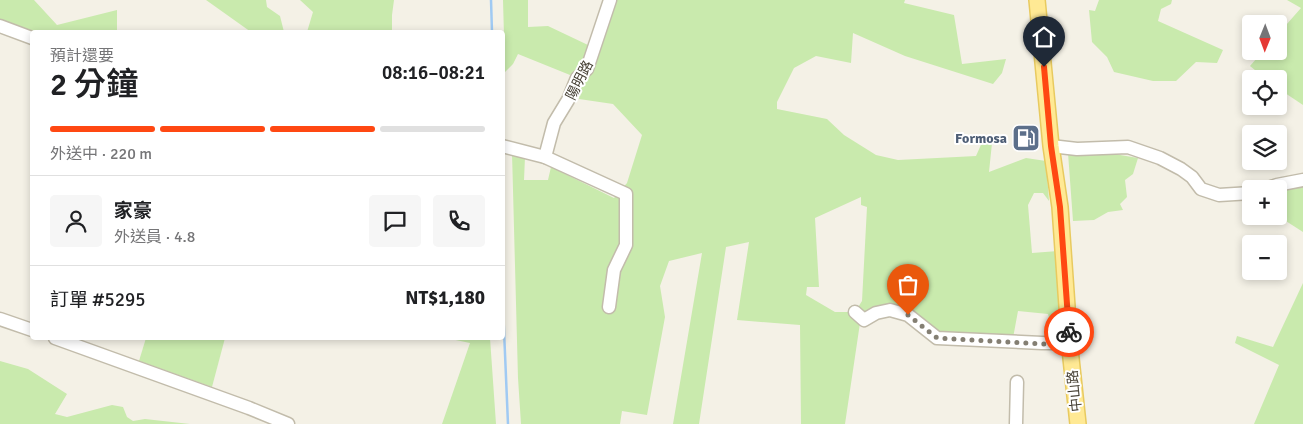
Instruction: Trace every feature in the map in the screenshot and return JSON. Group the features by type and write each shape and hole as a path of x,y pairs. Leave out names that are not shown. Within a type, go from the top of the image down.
{"main road":[{"name":"中山路","path":"1038,0 1051,146 1060,207 1078,424"}],"street":[{"name":"陽明路","path":"545,157 554,123 568,100 577,78 587,69 610,0"},
{"path":"0,26 30,37"},
{"path":"1051,146 1077,149 1128,147 1160,158 1192,177 1201,189 1219,195 1242,194"},
{"path":"505,147 545,157 626,194 626,245 614,270 609,307"},
{"path":"1287,183 1303,180"},
{"path":"856,312 864,320 876,313 890,310 908,315 937,338 1042,344 1070,343"},
{"path":"0,319 30,329"},
{"path":"61,340 288,424"},
{"path":"1016,424 1017,382"}],"green space":[{"path":"0,0 34,0 57,25 117,10 117,30 30,30 0,20"},
{"path":"206,0 266,0 267,7 280,16 284,30 248,30"},
{"path":"300,0 394,0 392,30 308,30 313,12"},
{"path":"503,0 528,0 528,27 548,26 588,45 582,65 570,75 518,54 513,64 505,72"},
{"path":"616,0 905,0 904,3 954,15 962,64 1006,59 1002,73 993,84 905,56 853,33 851,63 816,56 794,68 777,102 777,109 827,119 844,135 876,155 898,160 976,156 984,138 989,138 992,143 989,172 1026,158 1046,161 1049,201 1043,193 1034,193 1028,205 1032,253 1058,251 1064,323 1050,321 1048,314 1018,311 1013,338 938,334 889,305 872,308 860,323 845,424 801,424 800,325 737,320 749,242 726,247 699,424 673,424 702,253 669,261 660,286 665,317 647,415 622,411 620,424 521,424 512,153 525,157 524,180 548,180 551,167 614,198 627,183 642,135 613,104 579,99 581,82 592,67","holes":["861,197 861,205 867,207 862,301 855,312 835,312 806,295 807,287 819,287 815,218"]},
{"path":"1099,0 1172,0 1171,4 1161,9 1158,21 1223,50 1217,63 1196,62 1176,81 1153,81 1114,72 1107,57 1092,42 1089,10 1095,11"},
{"path":"1287,0 1303,0 1303,105 1287,94 1287,70 1255,70 1250,66 1255,60 1288,60 1288,23 1301,8"},
{"path":"1068,153 1108,153 1138,158 1133,174 1125,180 1127,197 1120,204 1123,210 1108,212 1094,220 1073,221"},
{"path":"1303,186 1303,232 1287,222 1287,188"},
{"path":"1303,283 1303,424 1254,424 1279,365 1235,343 1237,336 1273,347"},
{"path":"145,340 224,340 212,387 139,361"},
{"path":"456,340 490,340 496,424 442,424 470,343"},
{"path":"0,361 28,369 67,394 55,414 67,417 112,405 123,407 127,417 133,421 145,419 190,424 0,424"}],"waterway":[{"path":"491,0 492,30"},
{"path":"504,340 508,424"}],"way so far":[{"path":"908,315 937,338 1042,344 1070,343 1069,332"}],"place":[{"name":"Formosa","path":"1026,138"}],"route":[{"path":"1044,67 1051,146 1060,207 1069,332"}]}
